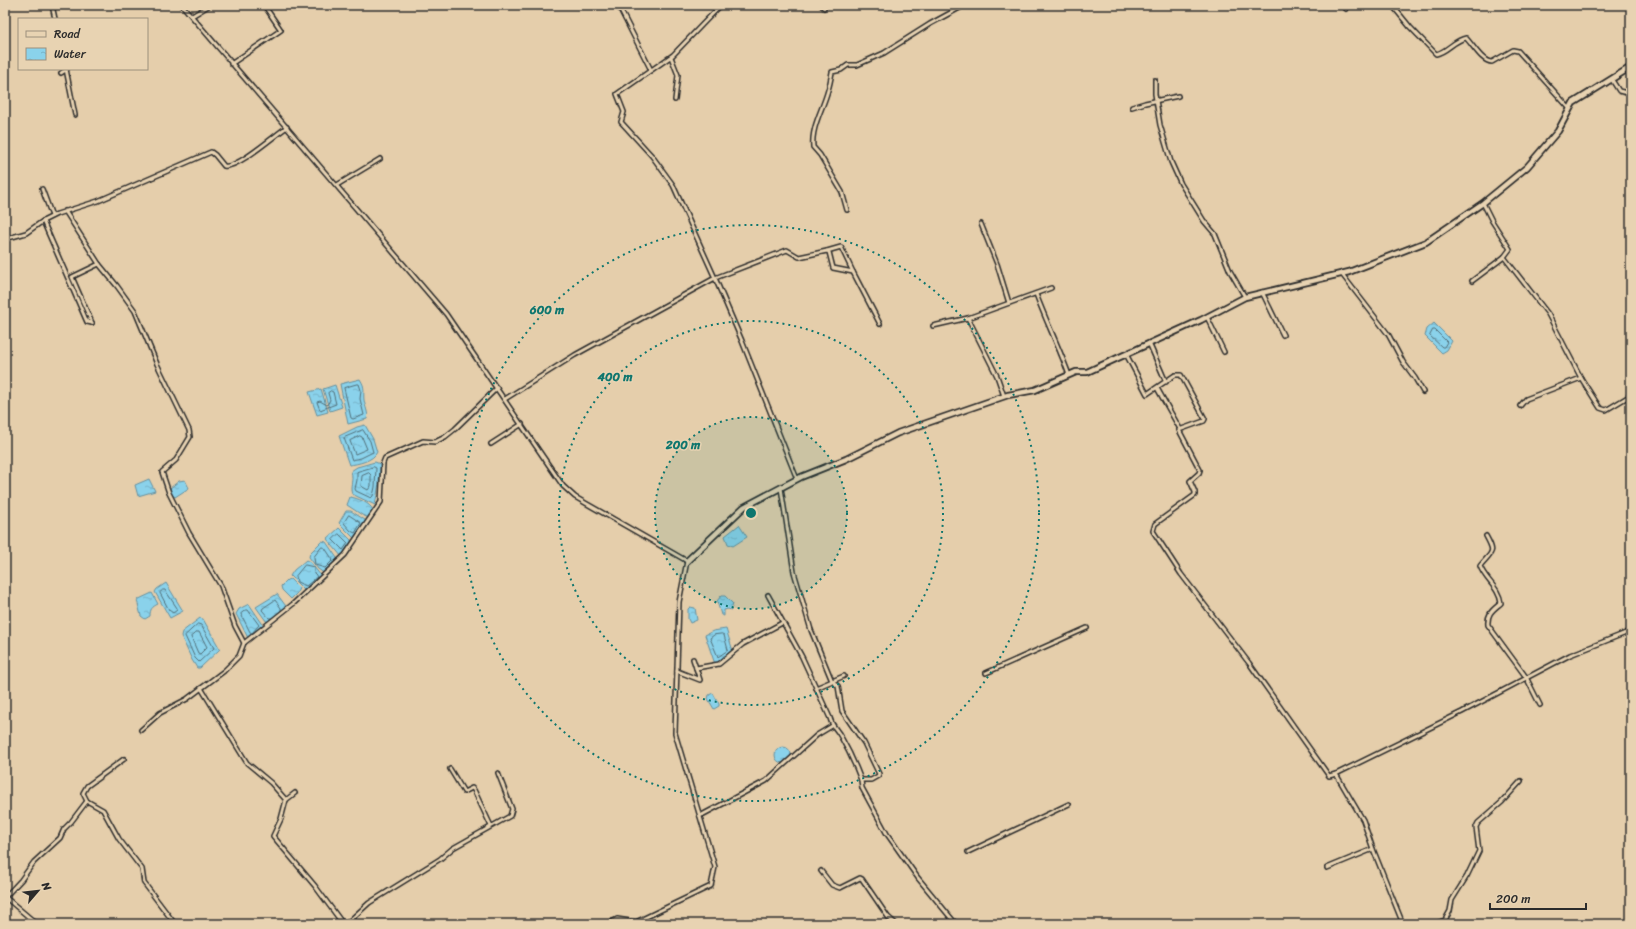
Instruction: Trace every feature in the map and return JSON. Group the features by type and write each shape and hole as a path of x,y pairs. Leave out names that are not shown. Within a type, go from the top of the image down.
{"street":[{"path":"52,5 55,18"},
{"path":"182,5 446,314 563,486 575,497 687,561"},
{"path":"192,16 210,5"},
{"path":"231,64 282,30 264,5"},
{"path":"618,5 652,70"},
{"path":"720,5 671,57 617,94 624,112 621,122 652,156 673,185 742,341 797,479"},
{"path":"847,210 842,192 820,155 813,147 812,141 832,72 848,66 857,65 884,53 965,5"},
{"path":"1342,5 1346,9"},
{"path":"1392,5 1410,27 1436,54 1451,47 1458,40 1466,38 1482,57 1489,62 1492,62 1514,50 1518,50 1570,109"},
{"path":"671,57 678,75 675,100"},
{"path":"608,924 617,919 634,923 711,886 715,867 675,733 679,602 687,561 744,508 797,479 846,459 898,433 1004,396 1035,390 1076,372 1087,372 1207,317 1245,297 1349,272 1426,242 1483,203 1527,167 1558,131 1573,103 1631,67"},
{"path":"61,73 65,70"},
{"path":"66,70 75,115"},
{"path":"1155,80 1156,101 1160,125 1171,162 1181,184 1204,221 1215,234 1230,271 1245,297"},
{"path":"1612,80 1620,90 1631,94"},
{"path":"1132,107 1145,102 1178,96"},
{"path":"5,239 26,233 52,216 98,201 156,174 211,152 215,154 224,166 230,165 257,149 287,127"},
{"path":"337,185 380,159"},
{"path":"42,189 52,216"},
{"path":"1472,281 1504,257 1510,249 1492,221 1483,203"},
{"path":"65,212 99,264 135,311 157,364 189,430 190,438 176,460 162,472 162,476 189,533 221,586 235,626 244,642"},
{"path":"43,221 87,322 92,323 72,277 99,264"},
{"path":"981,224 997,264 1009,303"},
{"path":"505,399 575,355 715,278 787,250 799,257 841,247 880,324"},
{"path":"827,251 829,252 833,268 853,272"},
{"path":"1504,257 1548,314 1581,378 1600,408 1606,410 1631,395"},
{"path":"1341,273 1388,334 1403,362 1415,378 1422,392"},
{"path":"933,326 968,318 1051,288"},
{"path":"1262,292 1283,335"},
{"path":"1036,294 1069,376"},
{"path":"1207,317 1224,352"},
{"path":"968,318 997,376 1004,396"},
{"path":"1149,343 1166,382"},
{"path":"1126,354 1148,394 1175,375 1181,375 1205,419 1204,421 1180,429"},
{"path":"1520,406 1526,399 1581,378"},
{"path":"141,730 160,713 187,699 224,671 239,656 244,642 293,604 345,554 381,502 383,463 385,458 423,441 435,442 445,437 497,388"},
{"path":"1157,388 1180,429 1179,431 1200,470 1199,473 1190,481 1196,494 1155,524 1153,531 1181,574 1249,663 1329,776 1336,774 1462,712 1570,655 1631,631"},
{"path":"491,444 522,424"},
{"path":"781,488 794,572 811,630 832,682 838,686 842,711 864,743 879,774 871,780 861,780"},
{"path":"1486,536 1492,547 1492,552 1480,566 1484,574 1500,595 1501,603 1490,612 1488,617 1488,625 1526,678 1540,705"},
{"path":"768,594 782,623 802,657 830,718 832,726 839,732 853,758 861,780 862,788 887,834 918,878 956,924"},
{"path":"696,668 719,664 743,644 782,623"},
{"path":"986,673 1087,628"},
{"path":"677,671 700,680 693,659"},
{"path":"816,688 844,676"},
{"path":"201,688 247,763 271,784 286,800"},
{"path":"700,816 766,781 817,735 832,726"},
{"path":"124,759 87,786 83,792 87,801 103,810 119,839 142,869 144,883 175,924"},
{"path":"450,769 464,792 470,788 474,790 491,826"},
{"path":"295,793 286,800 281,819 273,836 315,886 344,924 370,903 440,859 453,848 510,816 512,809 498,773"},
{"path":"1336,774 1363,820 1403,924"},
{"path":"1435,924 1445,920 1450,911 1452,900 1467,876 1479,851 1476,827 1478,823 1502,802 1522,781"},
{"path":"36,924 5,897 21,880 34,862 60,838 64,829 87,801"},
{"path":"968,852 1069,804"},
{"path":"1327,868 1373,849"},
{"path":"821,871 832,885 840,888 860,878 862,879 888,917 896,924"}],"water":[{"path":"1434,323 1452,341 1447,350 1442,353 1425,336 1427,329"},
{"path":"360,379 364,387 364,400 368,414 367,419 348,424 340,384"},
{"path":"335,385 342,407 330,411 323,389"},
{"path":"321,389 328,412 317,415 309,392"},
{"path":"365,425 373,439 377,452 369,460 349,465 339,436 357,427"},
{"path":"375,462 380,464 380,474 375,505 352,494 351,471 357,467"},
{"path":"149,479 155,491 138,496 135,485"},
{"path":"185,480 189,488 175,497 172,495 170,488 179,481"},
{"path":"350,497 363,501 371,507 373,510 369,518 347,505"},
{"path":"346,511 351,511 368,522 355,539 339,523"},
{"path":"739,525 747,537 733,546 728,544 725,536"},
{"path":"339,528 351,540 352,545 342,557 327,539"},
{"path":"322,541 326,542 337,558 338,562 325,574 318,569 309,557 310,553"},
{"path":"306,560 310,562 321,576 320,581 305,591 290,576 294,570"},
{"path":"290,579 299,588 297,593 291,599 282,590 281,586"},
{"path":"166,583 183,611 170,618 155,592"},
{"path":"152,593 158,604 152,608 150,616 145,619 141,616 137,600"},
{"path":"277,594 288,609 269,625 256,607"},
{"path":"721,596 725,596 733,604 731,610 724,610 724,616 721,615 717,601"},
{"path":"249,604 264,626 249,640 236,614 239,609"},
{"path":"690,607 695,608 697,620 690,623 688,619 688,609"},
{"path":"200,618 203,619 220,649 200,668 197,668 181,636 182,632"},
{"path":"726,629 733,651 715,664 705,635 713,631"},
{"path":"713,693 719,704 719,706 714,709 708,699 709,695"},
{"path":"783,747 790,752 791,755 786,762 783,763 776,758 775,755 780,748"}]}
